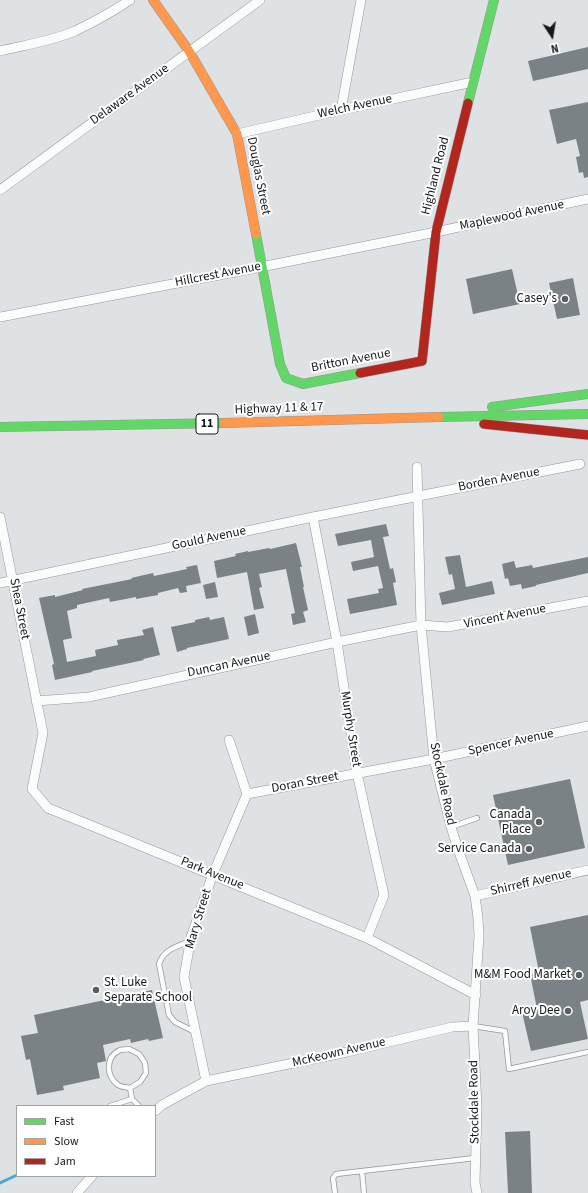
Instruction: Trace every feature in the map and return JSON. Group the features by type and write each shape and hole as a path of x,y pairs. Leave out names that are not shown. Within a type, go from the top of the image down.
{"main road":[{"name":"Douglas Street","path":"153,0 190,51 237,134 280,364 286,378"},
{"name":"Highland Road","path":"422,361 436,232 494,0"},
{"name":"Britton Avenue","path":"286,378 303,384 422,361"},
{"path":"415,417 588,394"},
{"name":"Highway 11 & 17","path":"0,427 179,425 415,417 588,414"},
{"path":"415,417 588,435"},
{"name":"Highway 11 & 17","path":"415,417 588,422"}],"street":[{"path":"0,51 49,40 74,31 110,13 130,0"},
{"name":"Delaware Avenue","path":"0,190 260,0"},
{"path":"341,110 361,0"},
{"name":"Welch Avenue","path":"237,134 473,82"},
{"name":"Maplewood Avenue","path":"436,232 588,199"},
{"name":"Hillcrest Avenue","path":"0,317 436,232"},
{"name":"Borden Avenue","path":"418,496 580,464"},
{"name":"Stockdale Road","path":"417,467 421,625 434,759 451,826 475,896 478,918 479,936 473,1026 477,1106 475,1158 475,1183 477,1193"},
{"name":"Gould Avenue","path":"0,583 418,496"},
{"name":"Shea Street","path":"0,517 36,701"},
{"name":"Murphy Street","path":"313,517 337,642 357,773 384,894 367,938"},
{"name":"Vincent Avenue","path":"421,625 448,627 588,601"},
{"name":"Duncan Avenue","path":"36,701 89,696 421,625"},
{"name":"Park Avenue","path":"36,701 43,733 32,789 48,808 367,938 476,995"},
{"name":"Spencer Avenue","path":"434,759 588,726"},
{"path":"230,740 247,794"},
{"name":"Doran Street","path":"247,794 434,759"},
{"name":"Mary Street","path":"206,1082 184,977 190,941 213,874 247,794"},
{"name":"Shirreff Avenue","path":"475,896 588,870"},
{"name":"McKeown Avenue","path":"156,1110 162,1105 206,1082 347,1052 452,1027 473,1026"},
{"path":"77,1193 91,1177"}],"lane":[{"path":"451,826 477,818"},
{"path":"190,941 169,950 161,957 159,964 169,1015 175,1022 195,1032"},
{"path":"473,1026 505,1031 509,1069 588,1052"},
{"path":"129,1049 139,1054 145,1062 146,1073 140,1082 130,1088 119,1086 113,1081 109,1072 108,1066 112,1056 120,1050 129,1049"},
{"path":"130,1088 132,1099 138,1105"},
{"path":"113,1105 132,1099"},
{"path":"335,1193 334,1178 336,1174 475,1158"},
{"path":"362,1171 364,1193"}],"building":[{"path":"588,47 588,69 533,81 528,61"},
{"path":"588,102 588,177 584,178 583,172 579,173 576,157 580,156 576,139 557,144 549,110"},
{"path":"512,269 520,304 473,314 466,279"},
{"path":"573,278 580,315 557,319 549,283"},
{"path":"386,524 389,536 383,537 390,569 393,568 396,582 393,583 397,605 350,614 347,599 379,593 378,589 383,588 378,566 353,571 351,562 374,557 371,540 338,546 335,534"},
{"path":"296,543 302,567 300,567 308,610 303,612 306,622 293,625 291,614 295,613 286,569 259,574 262,587 259,588 264,608 254,610 247,572 217,578 214,561 236,556 235,554 248,551 270,549"},
{"path":"460,555 466,587 492,581 495,594 442,605 439,593 455,589 452,574 449,575 445,557"},
{"path":"588,557 588,573 522,589 521,584 510,586 508,578 505,579 502,564 514,561 516,568 532,565 533,568"},
{"path":"197,565 201,583 186,586 187,592 180,593 178,588 158,593 158,595 136,599 136,597 110,602 109,598 77,605 77,608 67,611 72,638 63,640 67,662 96,656 95,650 118,645 117,640 144,635 142,630 153,627 160,655 55,680 52,665 54,664 39,598 55,595 55,597 83,590 82,589 132,579 131,578 153,573 154,576 187,569 186,567"},
{"path":"215,582 218,597 206,599 203,585"},
{"path":"255,614 259,633 248,636 244,617"},
{"path":"209,617 210,620 224,617 229,639 187,648 177,652 171,627 195,622 195,620"},
{"name":"Canada Place","path":"570,779 585,848 508,865 493,795"},
{"path":"588,915 588,1000 580,1002 588,1039 531,1051 522,1012 537,1009 530,974 539,972 530,927"},
{"path":"152,990 163,1038 149,1041 148,1039 131,1043 130,1039 103,1045 106,1061 97,1063 100,1078 63,1086 64,1090 37,1095 30,1059 26,1060 21,1036 38,1033 34,1015"},
{"path":"530,1131 532,1193 508,1193 505,1132"}],"waterway":[{"path":"0,1183 16,1175"}],"traffic: fast":[{"path":"468,103 494,0"},
{"path":"256,234 280,364 286,378 303,384 360,373"},
{"path":"492,407 588,394"},
{"path":"439,417 588,414"},
{"path":"0,427 224,423"}],"traffic: slow":[{"path":"153,0 189,51 237,134 256,234"},
{"path":"224,423 439,417"}],"traffic: jam":[{"path":"360,373 422,361 436,232 468,103"},
{"path":"484,424 588,435"}],"place":[{"name":"Casey's","path":"565,299"},
{"name":"Canada Place","path":"539,822"},
{"name":"Service Canada","path":"529,849"},
{"name":"M&M Food Market","path":"579,975"},
{"name":"St. Luke Separate School","path":"96,990"},
{"name":"Aroy Dee","path":"568,1011"}]}
